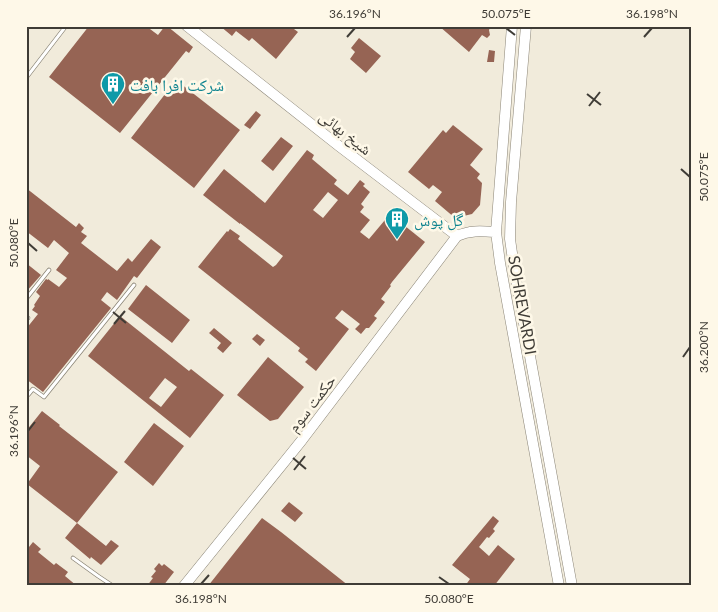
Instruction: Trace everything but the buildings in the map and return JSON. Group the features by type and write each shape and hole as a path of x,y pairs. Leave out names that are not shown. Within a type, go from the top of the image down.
{"main road":[{"name":"شیخ بهائی","path":"187,26 457,236"},
{"name":"SOHREVARDI","path":"512,26 496,232 559,586"},
{"name":"SOHREVARDI","path":"526,26 511,202 510,239 572,586"},
{"path":"457,236 466,232 496,232"},
{"name":"حکمت سوم","path":"184,586 302,440 457,236"}],"lane":[{"path":"26,78 66,26"},
{"path":"26,299 49,270"},
{"path":"26,393 28,395 33,389 44,397 134,285"},
{"path":"73,558 113,586"}],"place":[{"name":"شرکت افرا بافت","path":"113,105"},
{"name":"گل پوش","path":"397,240"}]}
